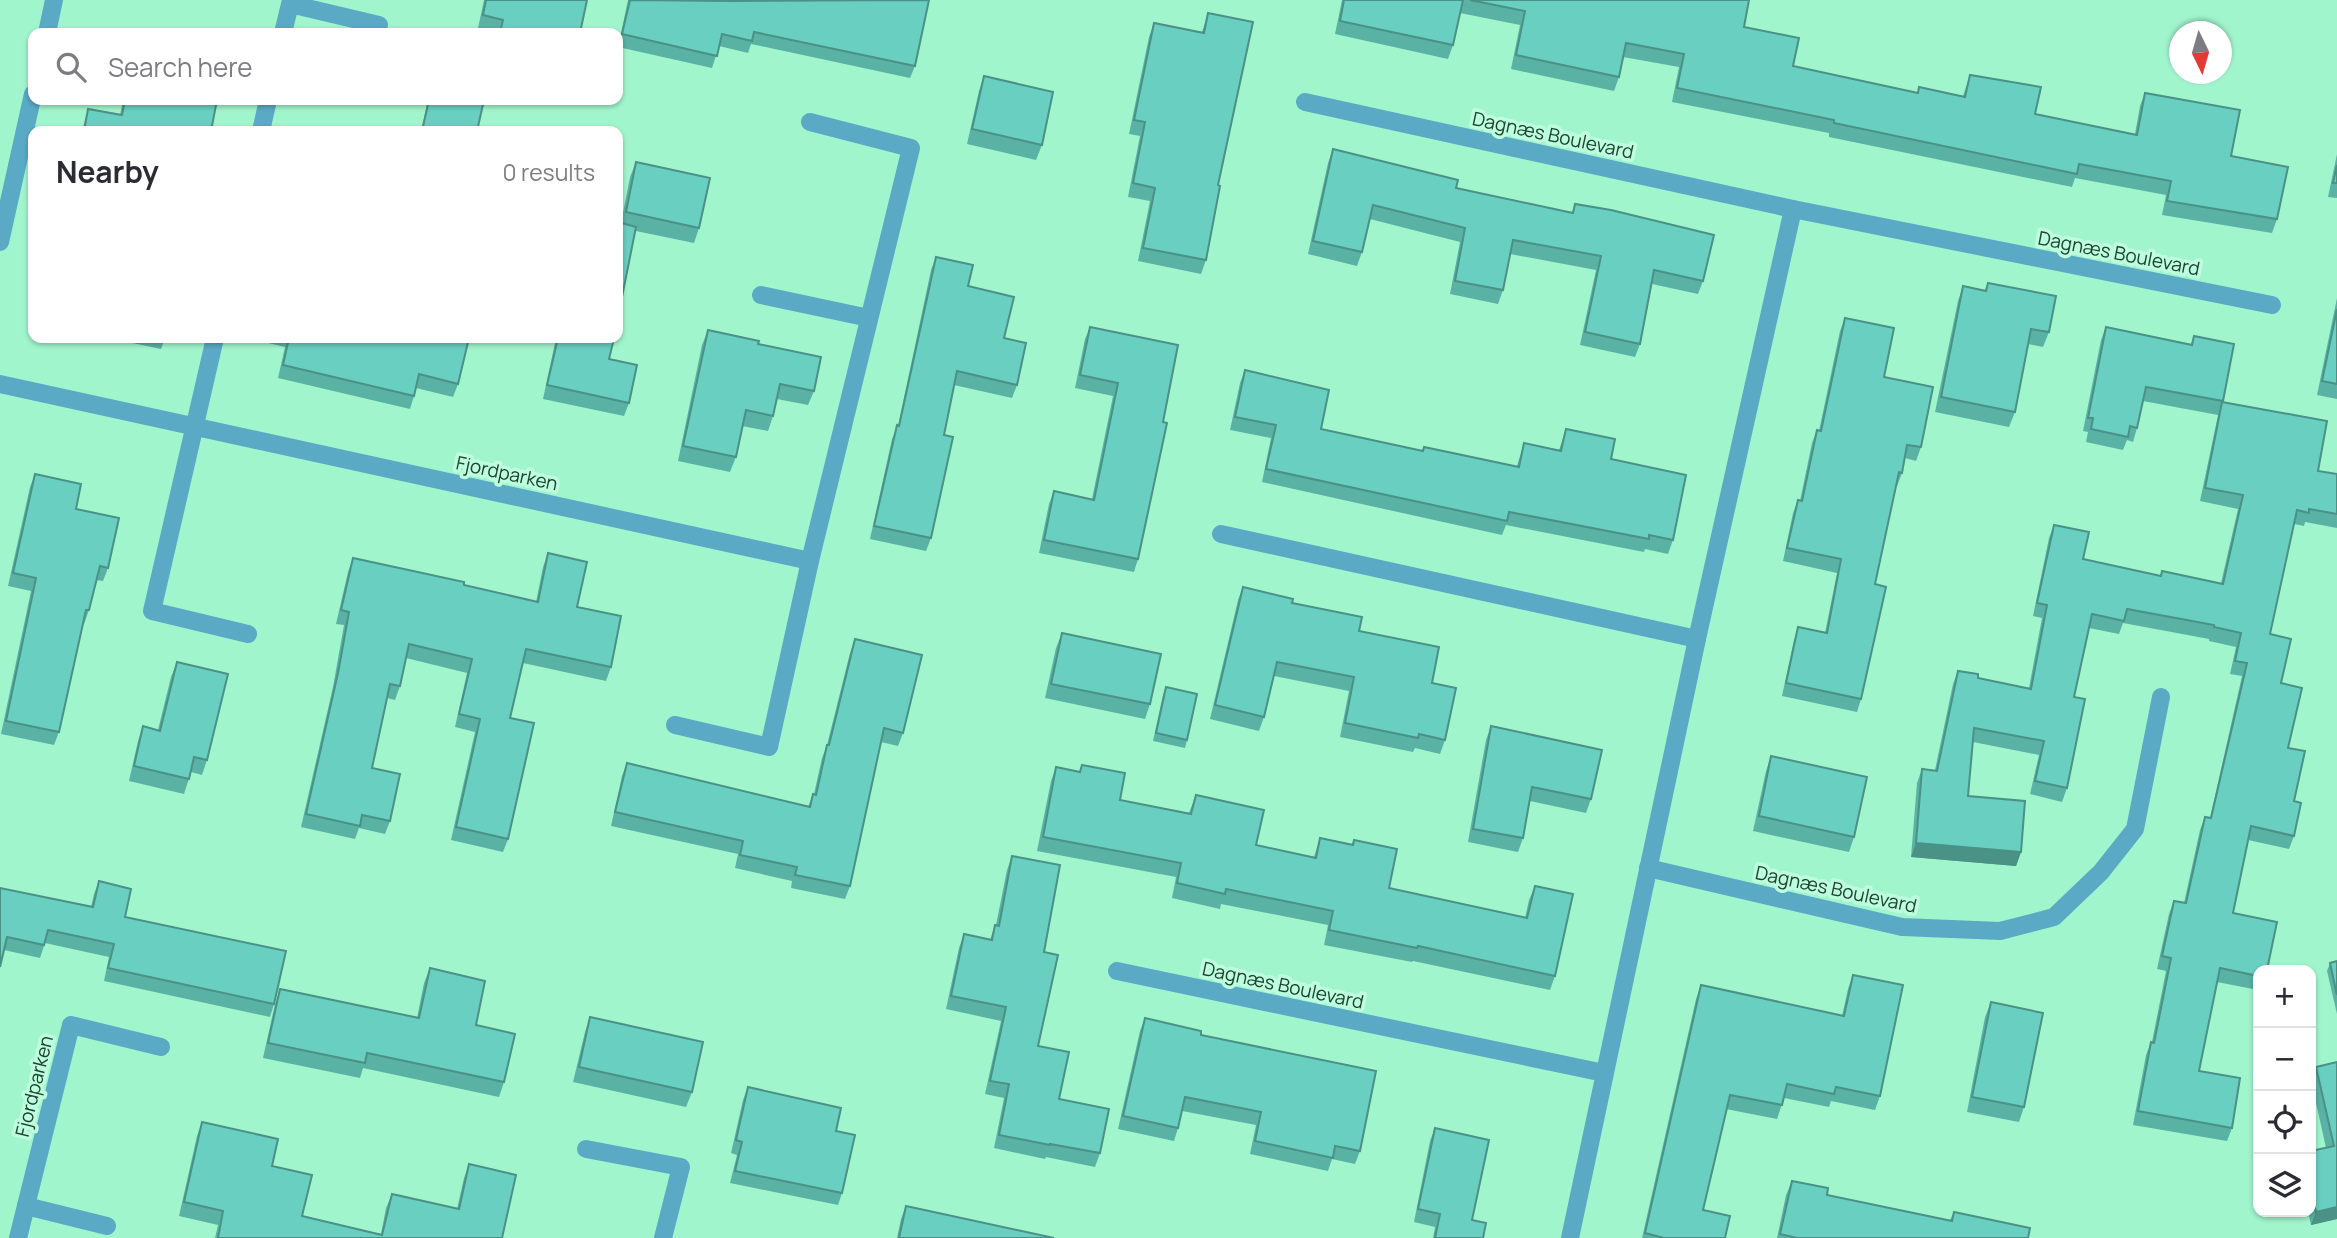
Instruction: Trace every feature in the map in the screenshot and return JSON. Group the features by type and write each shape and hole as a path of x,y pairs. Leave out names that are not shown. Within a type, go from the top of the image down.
{"street":[{"path":"48,28 54,0"},
{"path":"284,28 290,4 379,25"},
{"name":"Dagnæs Boulevard","path":"1305,102 1793,209 2272,305"},
{"path":"0,243 31,105"},
{"path":"262,126 267,105"},
{"path":"675,725 769,747 810,561 911,148 810,122"},
{"path":"1570,1238 1697,639 1793,209"},
{"path":"761,295 869,318"},
{"path":"214,343 152,611 248,634"},
{"name":"Fjordparken","path":"0,384 810,561"},
{"path":"1221,534 1697,639"},
{"name":"Dagnæs Boulevard","path":"1648,869 1902,928 2000,931 2054,917 2101,872 2135,829 2161,696"},
{"name":"Dagnæs Boulevard","path":"1117,971 1604,1073"},
{"name":"Fjordparken","path":"18,1238 71,1026 161,1047"},
{"path":"586,1149 681,1167 663,1238"},
{"path":"26,1206 107,1226"}],"building":[{"path":"486,0 587,0 581,28 501,28 503,20 483,15"},
{"path":"630,0 929,0 915,66 754,32 752,41 722,34 717,56 623,34"},
{"path":"1344,0 1463,0 1453,45 1340,21"},
{"path":"1470,0 1749,0 1744,27 1799,38 1793,66 1918,93 1919,87 1965,97 1970,75 2041,87 2035,114 2137,135 2145,93 2240,110 2231,156 2288,167 2277,219 2167,201 2171,181 2079,164 2077,174 1677,88 1684,54 1626,43 1619,77 1516,55 1525,11"},
{"path":"1208,13 1253,22 1218,185 1220,186 1206,260 1143,248 1155,188 1133,183 1145,122 1134,120 1154,23 1204,33"},
{"path":"984,76 1053,92 1042,145 972,129"},
{"path":"124,105 216,105 212,126 85,126 88,109 122,115"},
{"path":"428,105 483,105 478,126 423,126"},
{"path":"1333,149 1458,180 1456,188 1573,213 1575,204 1611,210 1714,235 1703,281 1654,270 1640,344 1585,332 1601,256 1513,240 1503,290 1455,281 1465,228 1373,205 1362,252 1313,241"},
{"path":"636,162 710,178 699,228 626,212"},
{"path":"2337,165 2337,183 2333,183"},
{"path":"623,223 636,227 623,292"},
{"path":"936,257 973,265 968,286 1014,297 1004,338 1026,343 1017,385 957,371 944,435 953,437 931,538 874,526"},
{"path":"1988,283 2056,296 2049,332 2031,329 2015,412 1941,397 1963,286 1986,291"},
{"path":"2337,309 2337,384 2322,381"},
{"path":"1845,318 1894,328 1884,377 1933,387 1921,447 1907,445 1902,473 1899,472 1875,584 1886,587 1861,699 1786,683 1798,627 1827,633 1841,559 1787,548 1798,500 1802,501 1817,430 1821,431"},
{"path":"1090,327 1178,345 1163,422 1167,423 1138,559 1044,540 1054,491 1094,500 1118,383 1080,375"},
{"path":"2106,327 2192,345 2194,336 2234,344 2223,401 2146,387 2137,428 2130,426 2128,437 2091,429 2093,418 2088,418"},
{"path":"708,330 821,357 814,391 780,384 773,416 746,410 736,457 683,446"},
{"path":"288,343 468,343 458,384 419,374 414,396 283,365"},
{"path":"557,343 613,343 609,359 637,365 629,403 547,385"},
{"path":"1245,370 1329,390 1321,429 1423,451 1424,447 1519,467 1524,443 1561,451 1566,429 1615,439 1611,459 1686,475 1673,540 1649,535 1649,539 1509,512 1507,521 1266,469 1276,425 1235,417"},
{"path":"2222,402 2327,421 2318,471 2337,474 2337,514 2309,509 2309,513 2297,510 2270,634 2291,639 2281,683 2302,688 2288,748 2305,751 2294,801 2301,803 2294,836 2251,826 2233,913 2277,922 2268,965 2253,965 2253,975 2220,968 2199,1071 2240,1078 2232,1128 2138,1111 2171,958 2162,956 2174,901 2186,903 2205,817 2211,818 2247,663 2235,661 2241,633 2214,625 2127,609 2124,621 2092,614 2074,697 2085,699 2067,788 2035,781 2044,741 1974,728 1968,796 2025,801 2021,852 1916,843 1922,769 1937,771 1958,671 2031,689 2047,605 2037,603 2054,525 2089,532 2083,559 2161,576 2162,571 2223,584 2243,495 2205,488"},
{"path":"35,474 81,484 76,509 119,518 108,568 100,566 89,610 86,610 59,732 6,721 36,578 13,573"},
{"path":"548,553 587,562 577,607 621,616 611,667 526,649 510,718 534,723 508,839 456,827 480,719 459,714 472,659 409,644 400,686 390,684 372,768 400,774 390,821 362,815 360,826 306,814 338,673 349,612 341,610 353,558 464,582 464,585 538,602"},
{"path":"1243,587 1293,599 1292,603 1362,617 1359,631 1439,647 1432,683 1456,688 1445,740 1419,734 1418,738 1345,723 1354,677 1277,662 1264,717 1215,705"},
{"path":"1062,633 1161,654 1150,704 1051,684"},
{"path":"855,639 922,655 903,733 884,728 850,886 795,875 797,867 740,855 743,841 615,812 627,763 810,807 813,794 816,795"},
{"path":"177,662 228,674 207,760 194,757 189,779 134,766 143,726 160,731"},
{"path":"1166,687 1197,694 1187,740 1156,733"},
{"path":"1491,726 1602,750 1591,799 1532,787 1523,838 1473,829"},
{"path":"1771,756 1867,777 1854,837 1759,816"},
{"path":"1082,765 1125,773 1120,800 1191,814 1196,795 1264,810 1256,845 1316,858 1320,838 1353,845 1354,840 1397,849 1389,888 1527,918 1535,886 1573,894 1555,976 1329,930 1333,911 1226,889 1225,894 1177,883 1181,863 1043,837 1056,767 1080,772"},
{"path":"1012,856 1060,865 1044,952 1058,955 1038,1046 1069,1052 1059,1099 1109,1109 1100,1153 999,1135 1009,1084 990,1081 1006,1007 951,996 964,934 992,940 995,925 999,926"},
{"path":"99,881 131,889 125,917 286,951 274,1004 108,968 114,944 48,930 44,945 7,937 0,967 0,888 93,907"},
{"path":"2337,961 2337,995 2330,963"},
{"path":"430,968 485,981 476,1025 515,1034 504,1082 367,1053 365,1063 268,1043 280,989 419,1018"},
{"path":"1853,975 1903,985 1880,1096 1836,1087 1834,1094 1787,1084 1782,1105 1730,1095 1703,1210 1730,1216 1725,1238 1664,1238 1645,1233 1701,985 1844,1016"},
{"path":"1991,1002 2043,1013 2024,1107 1972,1097"},
{"path":"590,1017 703,1042 692,1092 579,1067"},
{"path":"1145,1018 1201,1031 1201,1035 1376,1071 1360,1151 1335,1146 1333,1158 1255,1141 1261,1112 1185,1097 1178,1128 1123,1116"},
{"path":"2337,1062 2337,1207 2316,1212 2316,1150 2334,1146 2316,1067"},
{"path":"748,1087 841,1108 836,1131 855,1135 842,1193 735,1171 742,1142 736,1140"},
{"path":"202,1122 278,1139 272,1166 312,1175 302,1216 382,1235 392,1194 459,1209 469,1164 516,1175 502,1238 218,1238 223,1211 184,1202"},
{"path":"1435,1128 1489,1140 1472,1220 1486,1223 1483,1238 1435,1238 1440,1214 1418,1209"},
{"path":"1792,1181 1828,1188 1827,1195 1952,1221 1954,1212 2030,1228 2028,1238 1797,1238 1780,1234"},
{"path":"906,1206 1054,1238 899,1238"}]}
